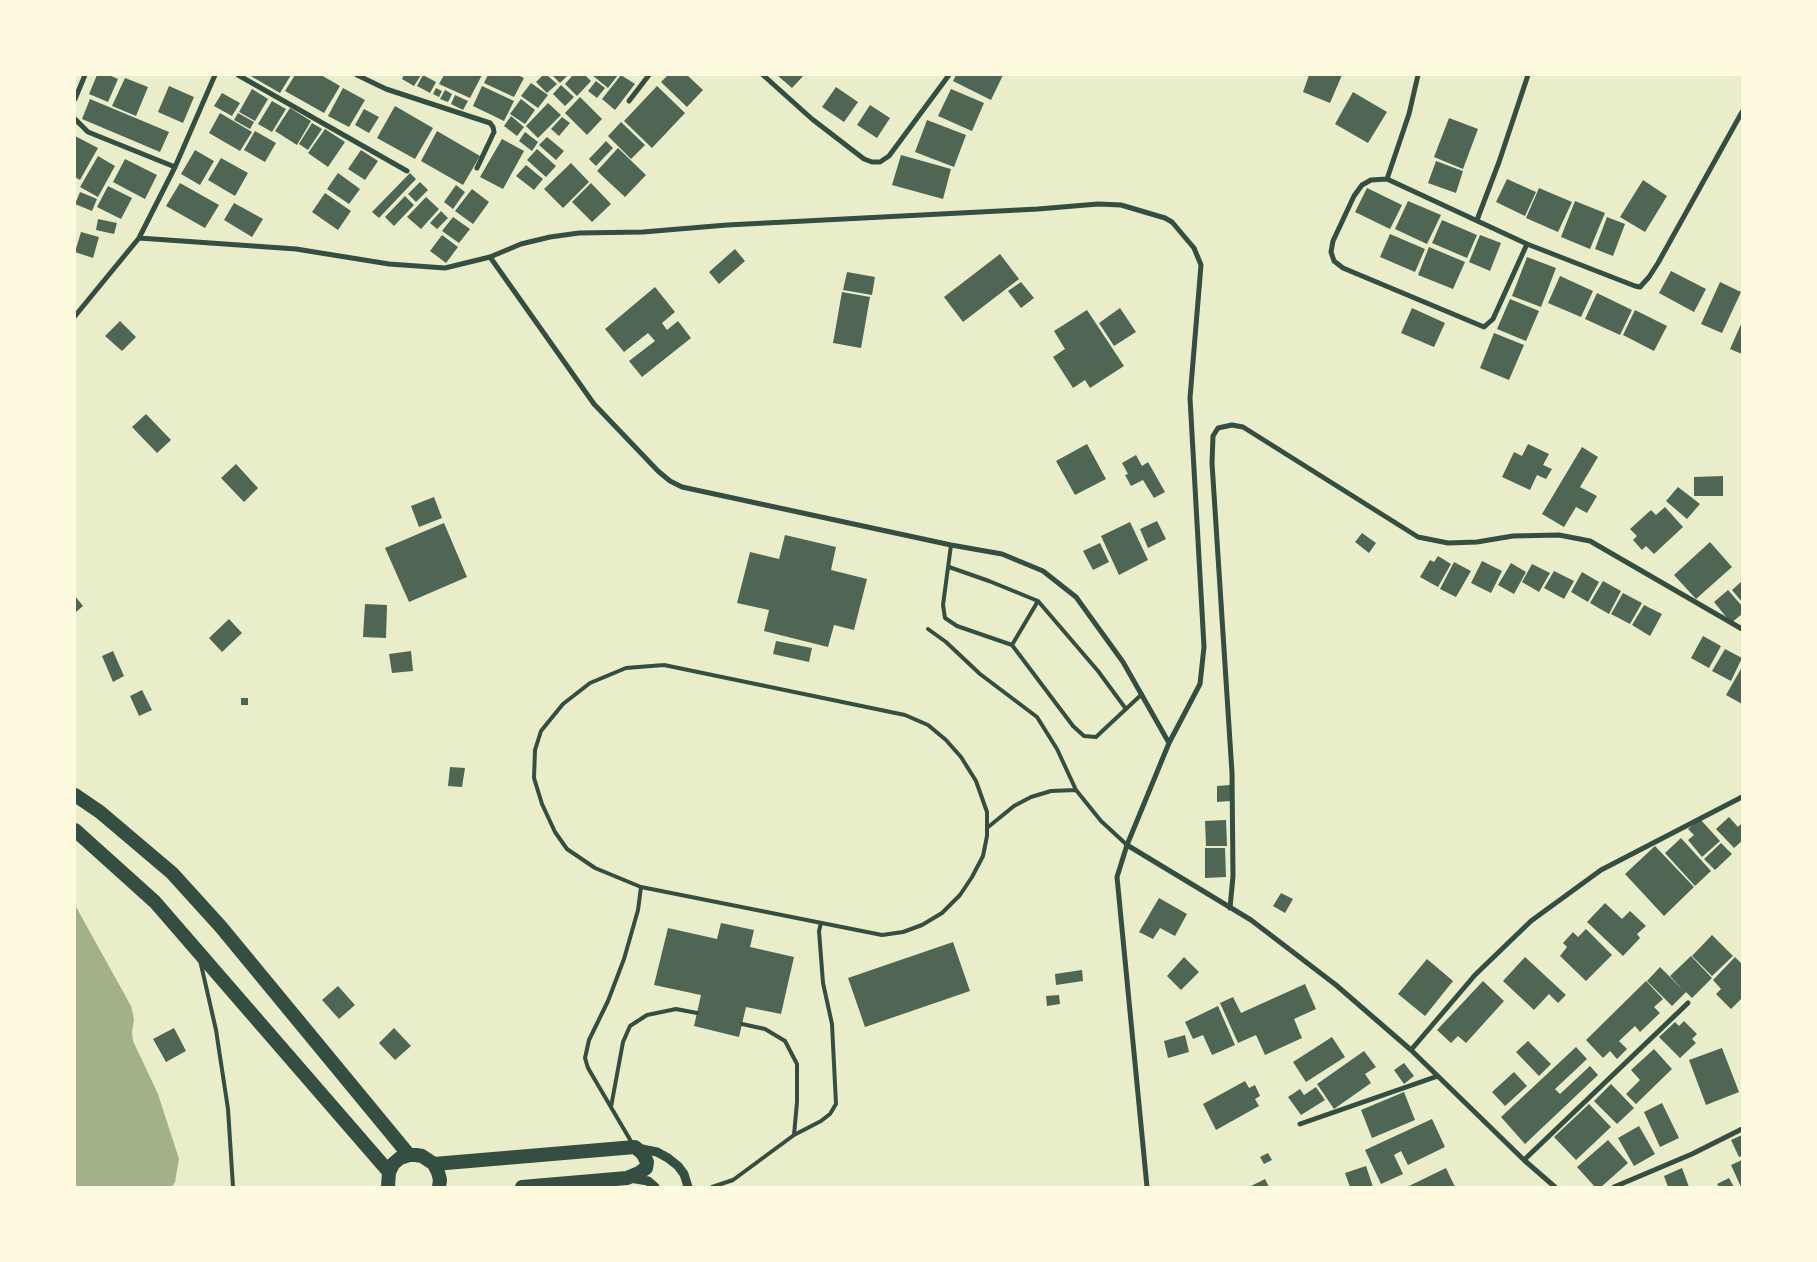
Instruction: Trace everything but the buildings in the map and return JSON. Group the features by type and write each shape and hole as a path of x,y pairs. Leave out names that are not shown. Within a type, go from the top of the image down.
{"highway":[{"path":"75,795 100,812 172,872 221,927 409,1155"},
{"path":"75,830 155,902 197,948 388,1172"},
{"path":"434,1164 635,1147 643,1154 647,1162 646,1168 627,1178 522,1187"},
{"path":"388,1187 388,1172 393,1164 400,1158 409,1155 422,1156 434,1164 440,1180 439,1187"}],"street":[{"path":"75,99 86,75"},
{"path":"75,316 140,238 175,168 215,75"},
{"path":"238,75 407,171"},
{"path":"357,75 386,89 490,123 494,132 477,168"},
{"path":"629,101 649,75"},
{"path":"763,75 812,119 864,159 872,162 880,162 889,156 949,75"},
{"path":"1387,179 1409,114 1418,75"},
{"path":"1477,220 1499,162 1528,75"},
{"path":"1528,244 1493,319 1484,327 1343,268 1334,261 1331,252 1333,241 1354,196 1362,185 1371,180 1387,179 1528,244 1635,286 1640,286 1649,277 1658,263 1742,112"},
{"path":"75,119 88,132 175,168"},
{"path":"140,238 296,249 389,264 445,268 490,257 522,244 550,237 580,233 644,232 727,224 1038,210 1098,204 1121,205 1165,218 1172,222 1194,248 1201,265 1190,398 1204,647 1200,684 1169,743 1127,845 1118,877 1147,1187"},
{"path":"490,257 594,404 658,471 670,480 682,487 951,545 1002,554 1043,571 1076,597 1123,662 1169,743"},
{"path":"1230,908 1233,876 1232,773 1212,463 1213,436 1218,428 1232,425 1242,427 1418,537 1448,543 1477,542 1513,536 1540,535 1559,535 1590,541 1742,630"},
{"path":"1412,1050 1475,975 1531,921 1601,870 1742,797"},
{"path":"1127,845 1251,920 1336,985 1412,1050 1524,1160 1555,1187"},
{"path":"1524,1160 1688,1003"},
{"path":"1300,1124 1438,1076"},
{"path":"1614,1187 1692,1154 1742,1129"},
{"path":"635,1147 657,1152 668,1158 684,1174 688,1187"},
{"path":"627,1178 648,1181 655,1187"}],"lane":[{"path":"951,545 943,605 945,618 957,626 1012,645 1073,726 1084,736 1096,737 1142,694"},
{"path":"949,567 1038,601 1098,671 1126,709"},
{"path":"1012,645 1038,601"},
{"path":"928,629 946,642 980,674 1037,717 1056,748 1076,790 1100,821 1127,845"},
{"path":"664,665 905,715 928,725 946,740 976,781 987,812 987,828 983,856 960,895 942,913 922,925 903,932 882,935 641,887 595,868 567,849 555,832 542,804 534,778 535,750 541,731 563,704 590,682 626,668 664,665"},
{"path":"987,828 1014,806 1031,797 1052,791 1076,790"},
{"path":"635,1147 588,1068 585,1058 589,1040 608,1001 624,959 638,910 641,887"},
{"path":"712,1187 733,1180 794,1135 821,1121 830,1114 836,1104 832,1024 823,983 819,931 821,923"},
{"path":"197,948 216,1030 228,1109 233,1187"},
{"path":"611,1107 622,1042 630,1026 647,1015 676,1009 697,1013"},
{"path":"742,1024 765,1029 785,1041 796,1064 797,1102 794,1135"}],"shaded area":[{"path":"75,905 131,1006 134,1019 133,1041 158,1094 179,1159 175,1182 172,1187 75,1187"}]}
